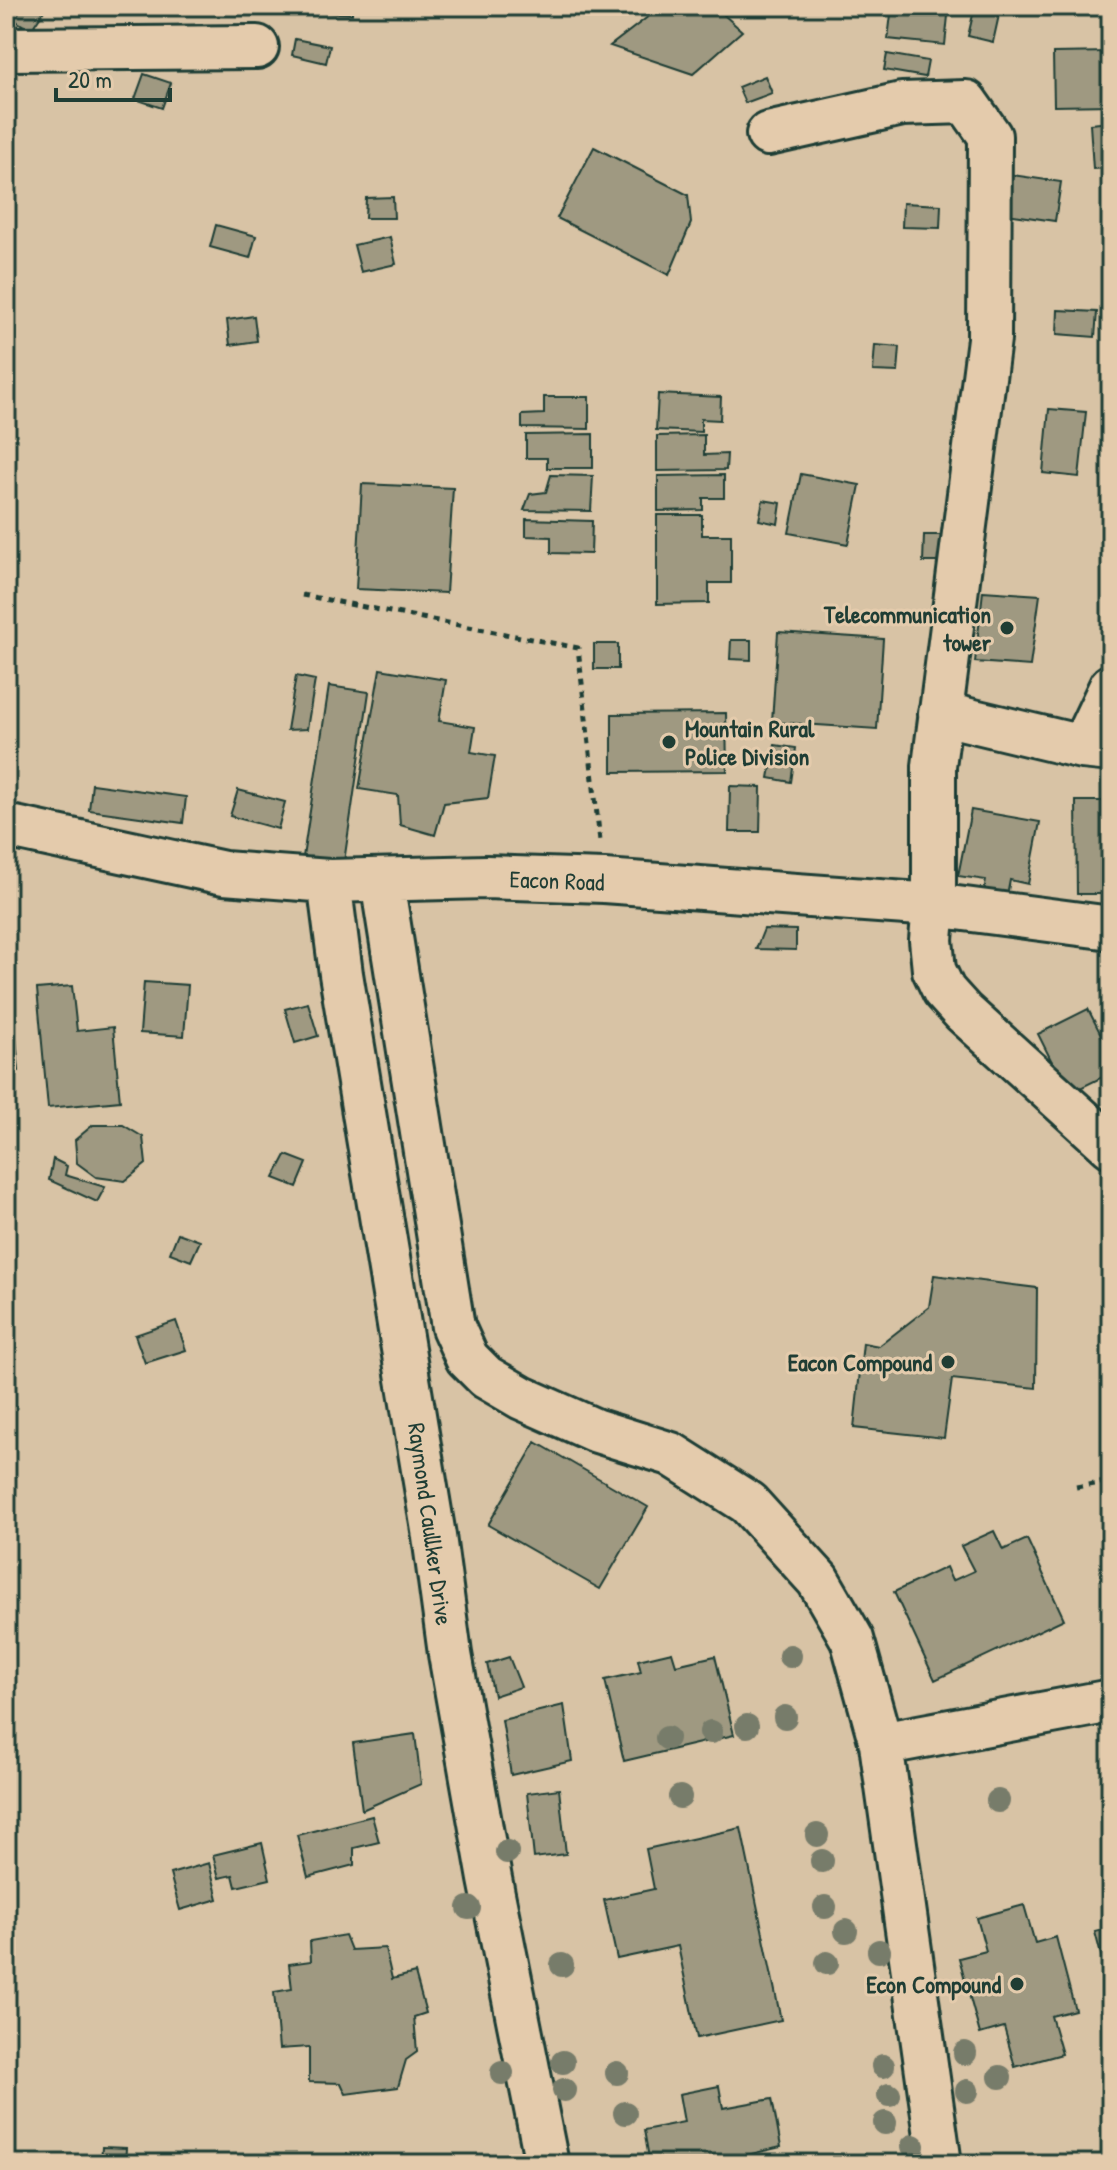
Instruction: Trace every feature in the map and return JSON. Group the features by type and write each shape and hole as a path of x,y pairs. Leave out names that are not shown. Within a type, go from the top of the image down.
{"street":[{"path":"6,49 257,47"},
{"path":"768,134 902,104 966,102 990,136 989,339 934,766 931,940 934,970 944,991 1111,1146"},
{"path":"940,713 1096,748 1111,686"},
{"name":"Eacon Road","path":"6,826 224,873 329,881 486,877 604,881 934,905 1111,928"},
{"name":"Raymond Caullker Drive","path":"329,881 341,974 434,1536 450,1654 490,1879 547,2164"},
{"path":"382,881 453,1327 467,1358 486,1377 522,1398 594,1430 671,1454 748,1503 818,1580 852,1639 881,1744 940,2164"},
{"path":"881,1744 1111,1701"}],"path":[{"path":"302,595 578,648 604,881"},
{"path":"1076,1487 1111,1481"}],"building":[{"path":"6,6 47,6 31,30 6,15"},
{"path":"318,6 352,6 352,14 320,13"},
{"path":"662,6 714,6 742,31 693,74 610,46"},
{"path":"892,6 949,6 945,45 888,39"},
{"path":"975,6 1001,6 993,42 968,36"},
{"path":"295,39 330,46 326,63 292,55"},
{"path":"1111,52 1111,105 1054,106 1053,53"},
{"path":"887,54 928,61 925,77 884,70"},
{"path":"144,74 171,83 162,108 135,99"},
{"path":"765,76 772,93 745,103 738,87"},
{"path":"1111,122 1111,168 1093,169 1090,124"},
{"path":"594,147 688,195 691,223 669,275 557,218"},
{"path":"1006,174 1061,182 1055,221 1000,213"},
{"path":"393,197 394,218 365,218 366,198"},
{"path":"903,203 941,205 940,228 902,227"},
{"path":"216,225 256,236 250,258 210,247"},
{"path":"390,237 396,264 361,272 354,245"},
{"path":"1058,310 1097,312 1095,337 1057,334"},
{"path":"254,316 257,341 230,345 227,320"},
{"path":"875,345 900,347 898,372 873,371"},
{"path":"658,394 721,397 720,420 701,419 701,432 656,430"},
{"path":"544,397 589,397 589,429 522,428 522,415 544,414"},
{"path":"1049,409 1086,412 1079,477 1043,473"},
{"path":"593,434 593,468 547,468 547,458 526,458 526,435"},
{"path":"704,435 704,455 727,454 726,470 657,471 657,436"},
{"path":"801,474 860,485 848,544 789,533"},
{"path":"551,475 593,476 591,511 524,510 530,494 546,492"},
{"path":"724,475 724,498 703,498 703,510 658,511 658,476"},
{"path":"362,484 453,488 446,593 356,589"},
{"path":"763,500 781,503 778,524 759,520"},
{"path":"657,515 702,515 702,535 731,535 731,583 709,583 709,603 657,604"},
{"path":"526,519 592,521 591,554 551,553 551,537 526,536"},
{"path":"924,535 944,535 943,562 923,562"},
{"name":"Telecommunication tower","path":"983,591 1040,595 1030,666 975,662"},
{"path":"778,632 883,639 877,729 772,722"},
{"path":"731,640 751,640 751,660 730,659"},
{"path":"594,644 618,644 618,669 594,669"},
{"path":"380,669 446,680 439,721 475,727 471,752 495,756 488,798 444,803 435,835 400,825 398,795 359,789"},
{"path":"296,676 315,680 307,729 287,730"},
{"path":"329,686 369,692 344,862 303,857"},
{"name":"Mountain Rural Police Division","path":"726,713 727,771 612,772 612,714"},
{"path":"775,745 796,748 791,782 769,778"},
{"path":"92,784 186,797 183,823 89,810"},
{"path":"730,786 761,787 760,832 729,832"},
{"path":"238,790 285,802 278,829 230,816"},
{"path":"1076,801 1111,801 1111,894 1077,894"},
{"path":"971,810 1040,822 1028,884 1010,880 1007,896 984,892 986,880 958,876"},
{"path":"764,929 796,930 796,950 756,949"},
{"path":"6,964 9,964 19,1071 6,1073"},
{"path":"144,982 188,985 184,1036 140,1033"},
{"path":"72,986 77,1031 113,1027 120,1101 48,1108 37,989"},
{"path":"308,1003 318,1036 295,1043 285,1009"},
{"path":"1088,1009 1111,1054 1111,1073 1068,1094 1038,1034"},
{"path":"93,1125 123,1125 143,1137 146,1164 125,1181 96,1177 77,1163 75,1140"},
{"path":"286,1155 307,1163 297,1187 274,1178"},
{"path":"53,1159 67,1166 65,1175 105,1187 97,1202 49,1180"},
{"path":"178,1233 200,1241 191,1261 170,1253"},
{"name":"Eacon Compound","path":"934,1275 1037,1288 1036,1388 952,1379 944,1438 854,1428 863,1343 879,1346 929,1307"},
{"path":"176,1321 186,1350 145,1363 135,1335"},
{"path":"536,1442 648,1507 600,1589 488,1525"},
{"path":"994,1531 1003,1550 1027,1539 1064,1619 935,1680 894,1592 946,1567 952,1581 974,1571 961,1546"},
{"path":"672,1652 676,1665 715,1656 734,1735 624,1761 605,1680 641,1672 638,1660"},
{"path":"509,1657 521,1687 494,1696 487,1664"},
{"path":"564,1705 572,1761 511,1775 502,1720"},
{"path":"415,1734 421,1784 362,1810 353,1743"},
{"path":"559,1789 566,1854 534,1858 527,1793"},
{"path":"372,1816 379,1842 354,1848 354,1865 308,1877 297,1835"},
{"path":"741,1828 781,2020 697,2038 678,1946 617,1959 604,1900 654,1889 646,1849"},
{"path":"262,1843 270,1879 236,1887 233,1875 219,1878 213,1855"},
{"path":"209,1863 218,1899 180,1910 170,1874"},
{"name":"Econ Compound","path":"1024,1905 1035,1943 1056,1937 1075,2010 1051,2016 1062,2054 1015,2067 1004,2027 980,2034 959,1958 986,1951 977,1918"},
{"path":"1111,1928 1111,1993 1095,1932"},
{"path":"345,1935 351,1950 385,1948 392,1979 415,1973 426,2013 414,2017 417,2052 406,2060 398,2087 346,2094 341,2083 309,2082 309,2047 279,2049 274,1992 292,1989 289,1964 311,1961 310,1941"},
{"path":"719,2086 723,2108 772,2099 781,2147 747,2155 749,2164 650,2164 644,2130 684,2122 679,2094"},
{"path":"102,2147 126,2148 125,2164 101,2164"}],"place":[{"name":"Telecommunication tower","path":"1007,628"},
{"name":"Mountain Rural Police Division","path":"669,742"},
{"name":"Eacon Compound","path":"948,1362"},
{"name":"Econ Compound","path":"1017,1984"}]}
